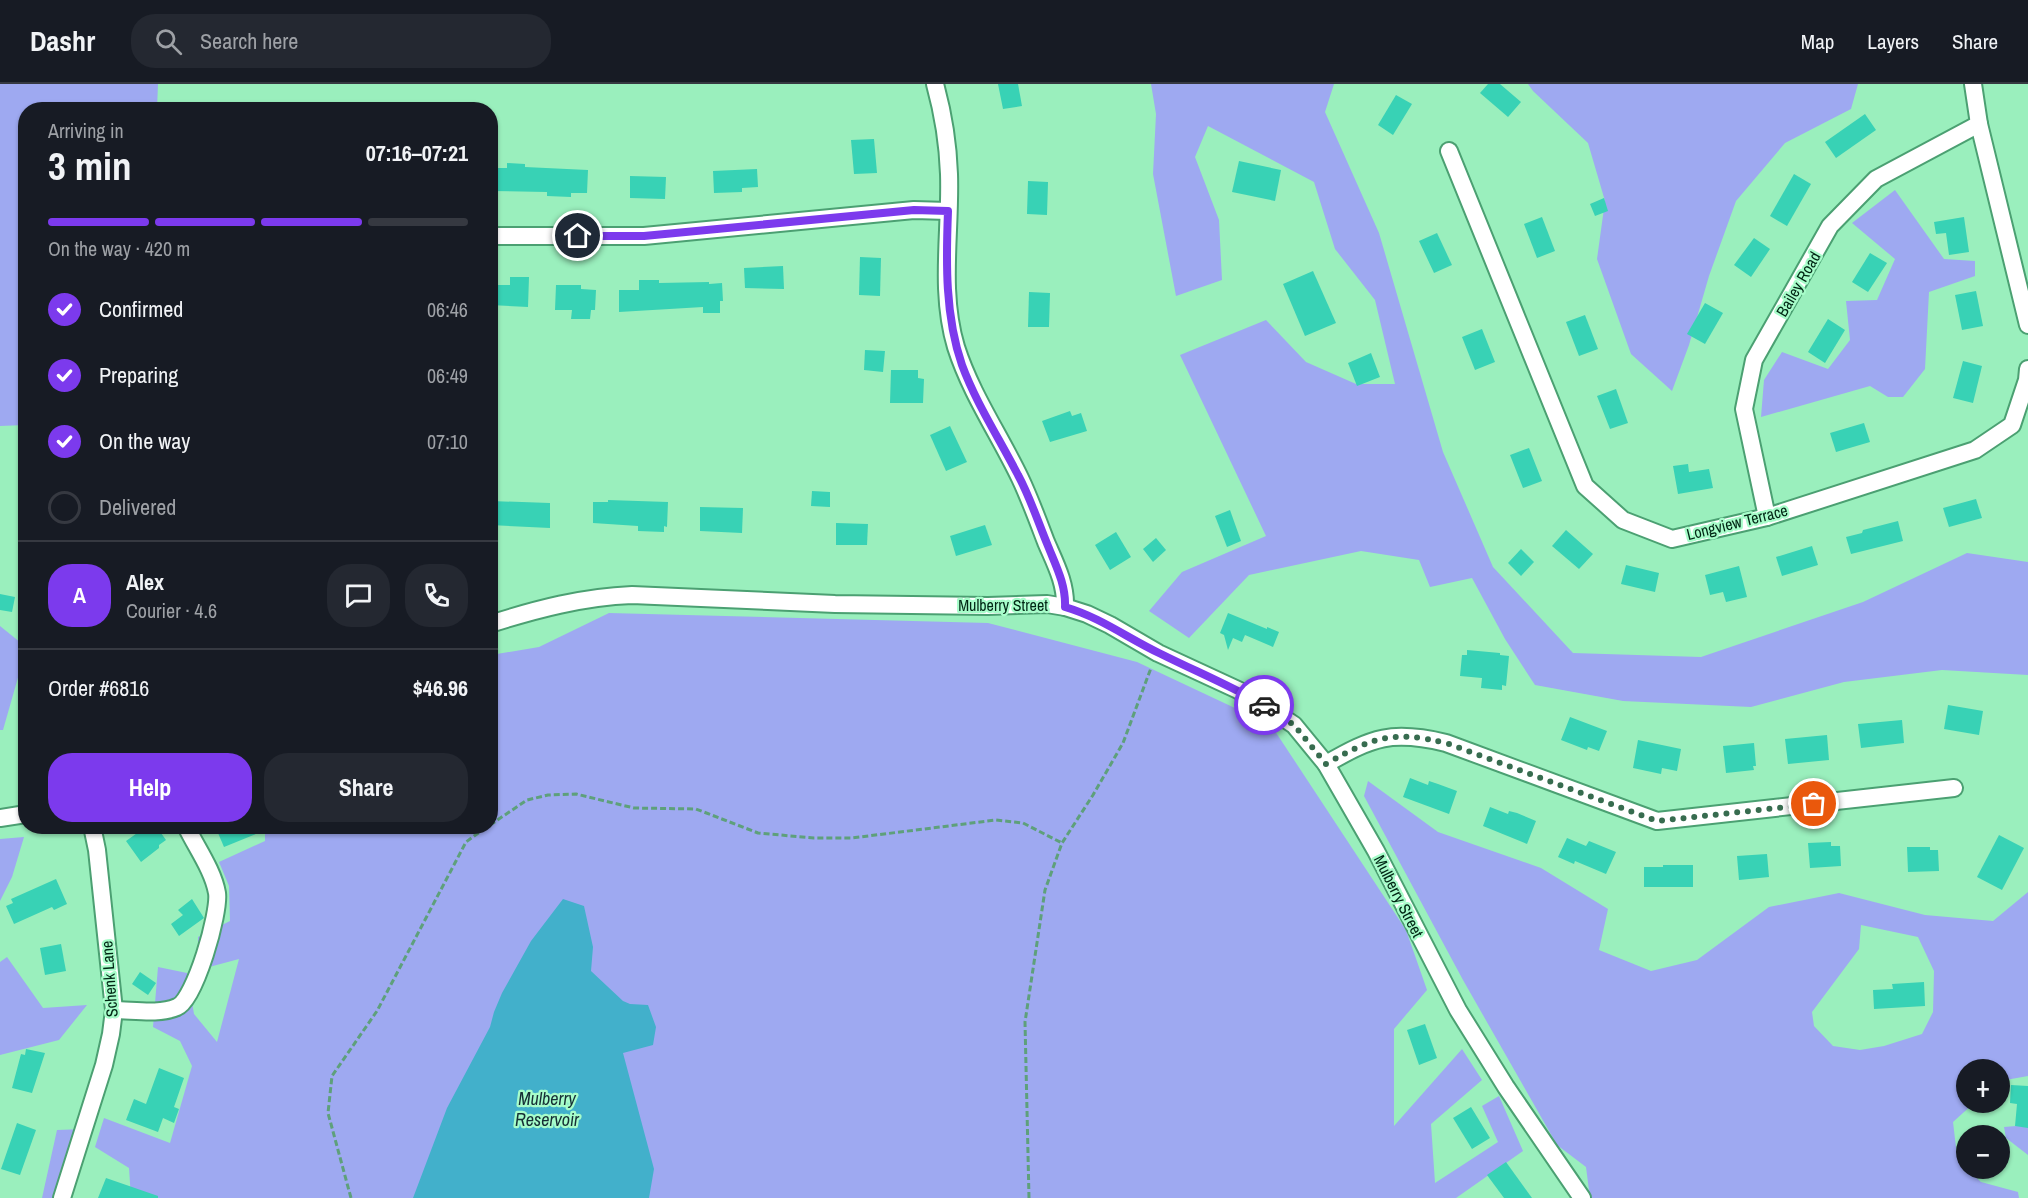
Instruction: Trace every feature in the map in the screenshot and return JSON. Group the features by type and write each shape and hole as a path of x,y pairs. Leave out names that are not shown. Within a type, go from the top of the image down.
{"street":[{"path":"934,84 948,150 950,176 947,273 949,307 955,344 986,417 1027,496 1063,585 1065,607"},
{"path":"1973,84 1979,124 2028,325"},
{"name":"Bailey Road","path":"1767,517 1744,409 1754,360 1830,226 1876,178 1979,124"},
{"name":"Longview Terrace","path":"1449,152 1586,486 1623,520 1672,539 1767,517 1975,450 2012,425 2027,381 2028,369"},
{"path":"498,236 644,236 914,210 948,211"},
{"name":"Mulberry Street","path":"498,622 570,602 602,596 632,595 835,604 988,606 1047,604 1087,614 1158,653 1238,690 1294,725 1326,764 1376,852 1458,1010 1500,1079 1582,1198"},
{"path":"1326,764 1369,741 1389,737 1419,736 1446,743 1657,821 1954,788"},
{"path":"0,818 18,815"},
{"name":"Schenk Lane","path":"62,1198 104,1065 114,1010 94,834"},
{"path":"114,1010 161,1010 178,1007 190,994 218,903 216,889 190,834"}],"path":[{"path":"1029,1198 1025,1022 1046,890 1062,843 1094,795 1123,742 1158,653"},
{"path":"498,820 527,800 548,795 576,794 634,808 696,809 758,832 780,835 852,838 996,820 1023,823 1062,843"},
{"path":"351,1198 328,1113 332,1076 377,1011 466,842 478,834"}],"shaded area":[{"path":"0,84 158,84 157,102 18,102 18,425 0,426"},
{"path":"1151,84 1334,84 1325,112 1379,233 1443,452 1493,567 1573,653 1701,657 1863,602 1967,553 2028,562 2028,675 1942,670 1844,682 1751,707 1623,701 1535,685 1505,639 1472,578 1430,587 1419,560 1361,551 1249,575 1189,638 1149,611 1182,572 1266,536 1180,355 1266,320 1306,362 1356,384 1395,384 1375,300 1335,249 1314,182 1208,126 1195,157 1219,220 1222,280 1176,296 1153,174 1156,114"},
{"path":"1528,84 1858,84 1851,109 1785,143 1736,201 1672,391 1631,354 1597,259 1605,201 1588,143"},
{"path":"1895,190 1944,259 1975,261 1975,276 1929,292 1925,369 1903,397 1888,397 1870,386 1761,417 1764,380 1782,352 1828,369 1850,340 1846,301 1877,300 1895,259 1852,223"},
{"path":"609,613 988,623 1137,662 1271,725 1406,930 1427,990 1394,1029 1394,1126 1462,1049 1482,1080 1431,1124 1435,1183 1498,1142 1482,1106 1499,1096 1523,1151 1456,1198 131,1198 129,1168 95,1147 104,1118 170,1143 192,1066 180,1041 153,1027 158,967 187,973 194,1014 217,1042 239,959 198,970 198,937 230,921 229,886 219,862 265,841 265,834 498,834 498,654 539,647"},
{"path":"0,626 18,641 18,678 3,730 0,730"},
{"path":"1368,781 1438,832 1541,868 1608,909 1599,950 1651,971 1697,960 1769,907 1839,893 1925,915 1993,921 2028,892 2028,1076 2010,1079 2010,1059 1956,1059 1956,1113 1963,1113 1953,1122 1956,1179 1978,1179 1981,1182 2018,1192 2019,1198 1590,1198 1586,1167 1557,1145 1463,980 1364,796","holes":["1861,925 1918,937 1934,971 1933,1012 1922,1034 1884,1046 1860,1050 1833,1046 1814,1026 1812,1012 1859,949"]},
{"path":"24,837 12,877 0,901 0,839"},
{"path":"7,957 43,1008 87,1005 59,1040 0,1055 0,962"},
{"path":"2028,1125 2028,1155 2010,1141 2010,1126"},
{"path":"84,1129 53,1198 42,1198 57,1130"}],"water":[{"name":"Mulberry Reservoir","path":"563,899 584,906 593,947 591,971 623,1001 630,1004 648,1005 656,1027 653,1045 623,1053 654,1169 649,1198 413,1198 447,1108 490,1027 502,993 531,941"}],"building":[{"path":"998,84 1018,84 1022,106 1003,109"},
{"path":"1488,84 1500,84 1521,102 1508,117 1480,93"},
{"path":"1396,95 1412,104 1393,135 1378,125"},
{"path":"1865,114 1876,130 1836,158 1825,142"},
{"path":"874,139 877,173 854,174 851,140"},
{"path":"1239,161 1281,170 1275,201 1232,192"},
{"path":"507,163 525,164 525,167 588,170 587,193 571,193 571,197 547,196 547,192 498,191 498,168 507,168"},
{"path":"757,169 758,187 742,188 742,192 714,193 713,171"},
{"path":"1794,174 1811,184 1787,226 1770,216"},
{"path":"630,176 666,177 665,199 630,198"},
{"path":"1028,181 1048,182 1047,215 1027,214"},
{"path":"1604,198 1608,211 1595,216 1590,204"},
{"path":"1542,217 1555,251 1537,258 1524,224"},
{"path":"1964,217 1969,252 1949,255 1946,233 1936,234 1934,222"},
{"path":"1437,233 1452,265 1434,273 1419,241"},
{"path":"1754,238 1770,249 1751,277 1734,265"},
{"path":"1870,253 1887,263 1868,292 1852,282"},
{"path":"860,257 881,258 880,296 859,295"},
{"path":"783,266 784,289 745,288 744,268"},
{"path":"1313,271 1336,323 1305,336 1283,284"},
{"path":"510,277 529,277 528,307 498,305 498,285 510,285"},
{"path":"639,280 659,280 659,283 722,283 723,301 720,301 720,313 703,313 703,307 619,312 619,290 639,290"},
{"path":"556,285 581,285 581,289 596,290 595,310 591,310 590,319 571,319 572,310 555,310"},
{"path":"1976,291 1983,326 1962,330 1955,295"},
{"path":"1029,292 1050,293 1049,327 1028,327"},
{"path":"1705,303 1723,313 1705,344 1687,334"},
{"path":"1585,315 1598,349 1579,356 1566,322"},
{"path":"1828,319 1845,330 1825,363 1808,352"},
{"path":"1482,329 1495,362 1475,370 1462,337"},
{"path":"865,350 885,351 883,372 864,370"},
{"path":"1371,353 1380,377 1357,386 1348,363"},
{"path":"1963,361 1982,366 1973,403 1953,398"},
{"path":"891,370 918,370 918,378 924,379 923,403 890,403"},
{"path":"1616,389 1628,423 1610,429 1597,396"},
{"path":"1070,411 1072,416 1081,413 1087,431 1050,442 1042,421"},
{"path":"1864,423 1870,442 1836,452 1830,433"},
{"path":"950,426 967,462 946,471 930,435"},
{"path":"1529,448 1542,481 1523,488 1510,455"},
{"path":"1688,464 1689,472 1709,469 1713,488 1678,494 1673,466"},
{"path":"812,491 830,492 830,507 811,506"},
{"path":"1976,499 1982,518 1949,527 1943,508"},
{"path":"608,500 668,502 667,527 664,526 664,532 638,531 638,526 593,523 593,502 608,502"},
{"path":"498,501 550,503 550,528 498,525"},
{"path":"700,507 743,508 742,533 700,531"},
{"path":"1230,510 1241,541 1227,547 1215,516"},
{"path":"1898,521 1903,541 1851,554 1846,537"},
{"path":"836,523 868,524 867,545 836,545"},
{"path":"985,525 992,545 956,556 950,536"},
{"path":"1566,530 1593,554 1579,569 1552,546"},
{"path":"1116,532 1131,557 1110,570 1095,545"},
{"path":"1156,538 1166,550 1153,562 1143,549"},
{"path":"1812,546 1818,565 1782,576 1776,557"},
{"path":"1521,549 1534,562 1521,576 1508,563"},
{"path":"1626,565 1659,573 1655,592 1621,584"},
{"path":"1739,566 1747,597 1726,602 1723,592 1710,595 1705,575"},
{"path":"0,594 15,597 12,612 0,610"},
{"path":"1228,613 1279,632 1273,647 1245,635 1242,642 1233,638 1228,650 1224,635 1220,633"},
{"path":"1467,650 1509,656 1506,686 1502,685 1502,690 1481,688 1482,678 1460,676 1462,655 1467,655"},
{"path":"1948,705 1983,711 1979,735 1944,729"},
{"path":"1570,717 1607,731 1599,751 1588,747 1587,750 1561,740"},
{"path":"1902,720 1904,743 1861,748 1858,724"},
{"path":"1827,735 1829,760 1788,764 1785,739"},
{"path":"1638,740 1681,749 1677,771 1662,768 1661,774 1633,768"},
{"path":"1754,743 1756,766 1753,766 1754,770 1726,773 1723,746"},
{"path":"1410,778 1428,785 1429,781 1457,791 1449,814 1403,797"},
{"path":"1490,807 1508,814 1509,811 1517,813 1536,821 1527,844 1483,826"},
{"path":"136,834 162,834 166,840 141,862 126,841"},
{"path":"218,834 256,834 224,847"},
{"path":"1999,835 2024,848 2002,890 1977,877"},
{"path":"1567,838 1586,846 1589,841 1616,852 1606,874 1575,861 1574,864 1558,857"},
{"path":"1831,842 1831,846 1840,846 1841,866 1810,868 1808,843"},
{"path":"1907,847 1930,847 1930,850 1938,850 1939,871 1908,872"},
{"path":"1767,854 1769,877 1739,880 1737,856"},
{"path":"1663,865 1693,865 1693,887 1644,887 1644,867 1663,867"},
{"path":"56,879 67,904 54,910 52,907 14,924 6,906 13,903 11,899"},
{"path":"192,899 204,918 179,936 171,924 183,915 178,910"},
{"path":"61,944 66,971 45,975 40,948"},
{"path":"140,972 156,983 148,995 132,984"},
{"path":"1924,982 1925,1006 1874,1009 1873,990 1893,989 1892,984"},
{"path":"1425,1024 1437,1058 1419,1065 1407,1030"},
{"path":"26,1049 45,1053 32,1093 12,1088 21,1054 25,1055"},
{"path":"159,1068 184,1078 174,1107 179,1109 174,1123 163,1118 158,1132 126,1120 134,1099 146,1104"},
{"path":"2011,1085 2028,1086 2028,1128 2015,1126 2017,1104 2010,1103"},
{"path":"1471,1107 1490,1138 1472,1149 1453,1118"},
{"path":"17,1123 36,1130 20,1175 1,1169"},
{"path":"1506,1162 1532,1198 1504,1198 1487,1175"},
{"path":"106,1178 158,1196 158,1198 98,1198"}],"way so far":[{"path":"1264,705 1294,725 1326,764 1369,741 1389,737 1419,736 1446,743 1657,821 1814,804"}],"route":[{"path":"578,236 644,236 914,210 948,211 949,307 955,344 986,417 1019,477 1039,523 1063,585 1066,596 1065,607 1110,625 1158,653 1238,690 1264,705"}]}
